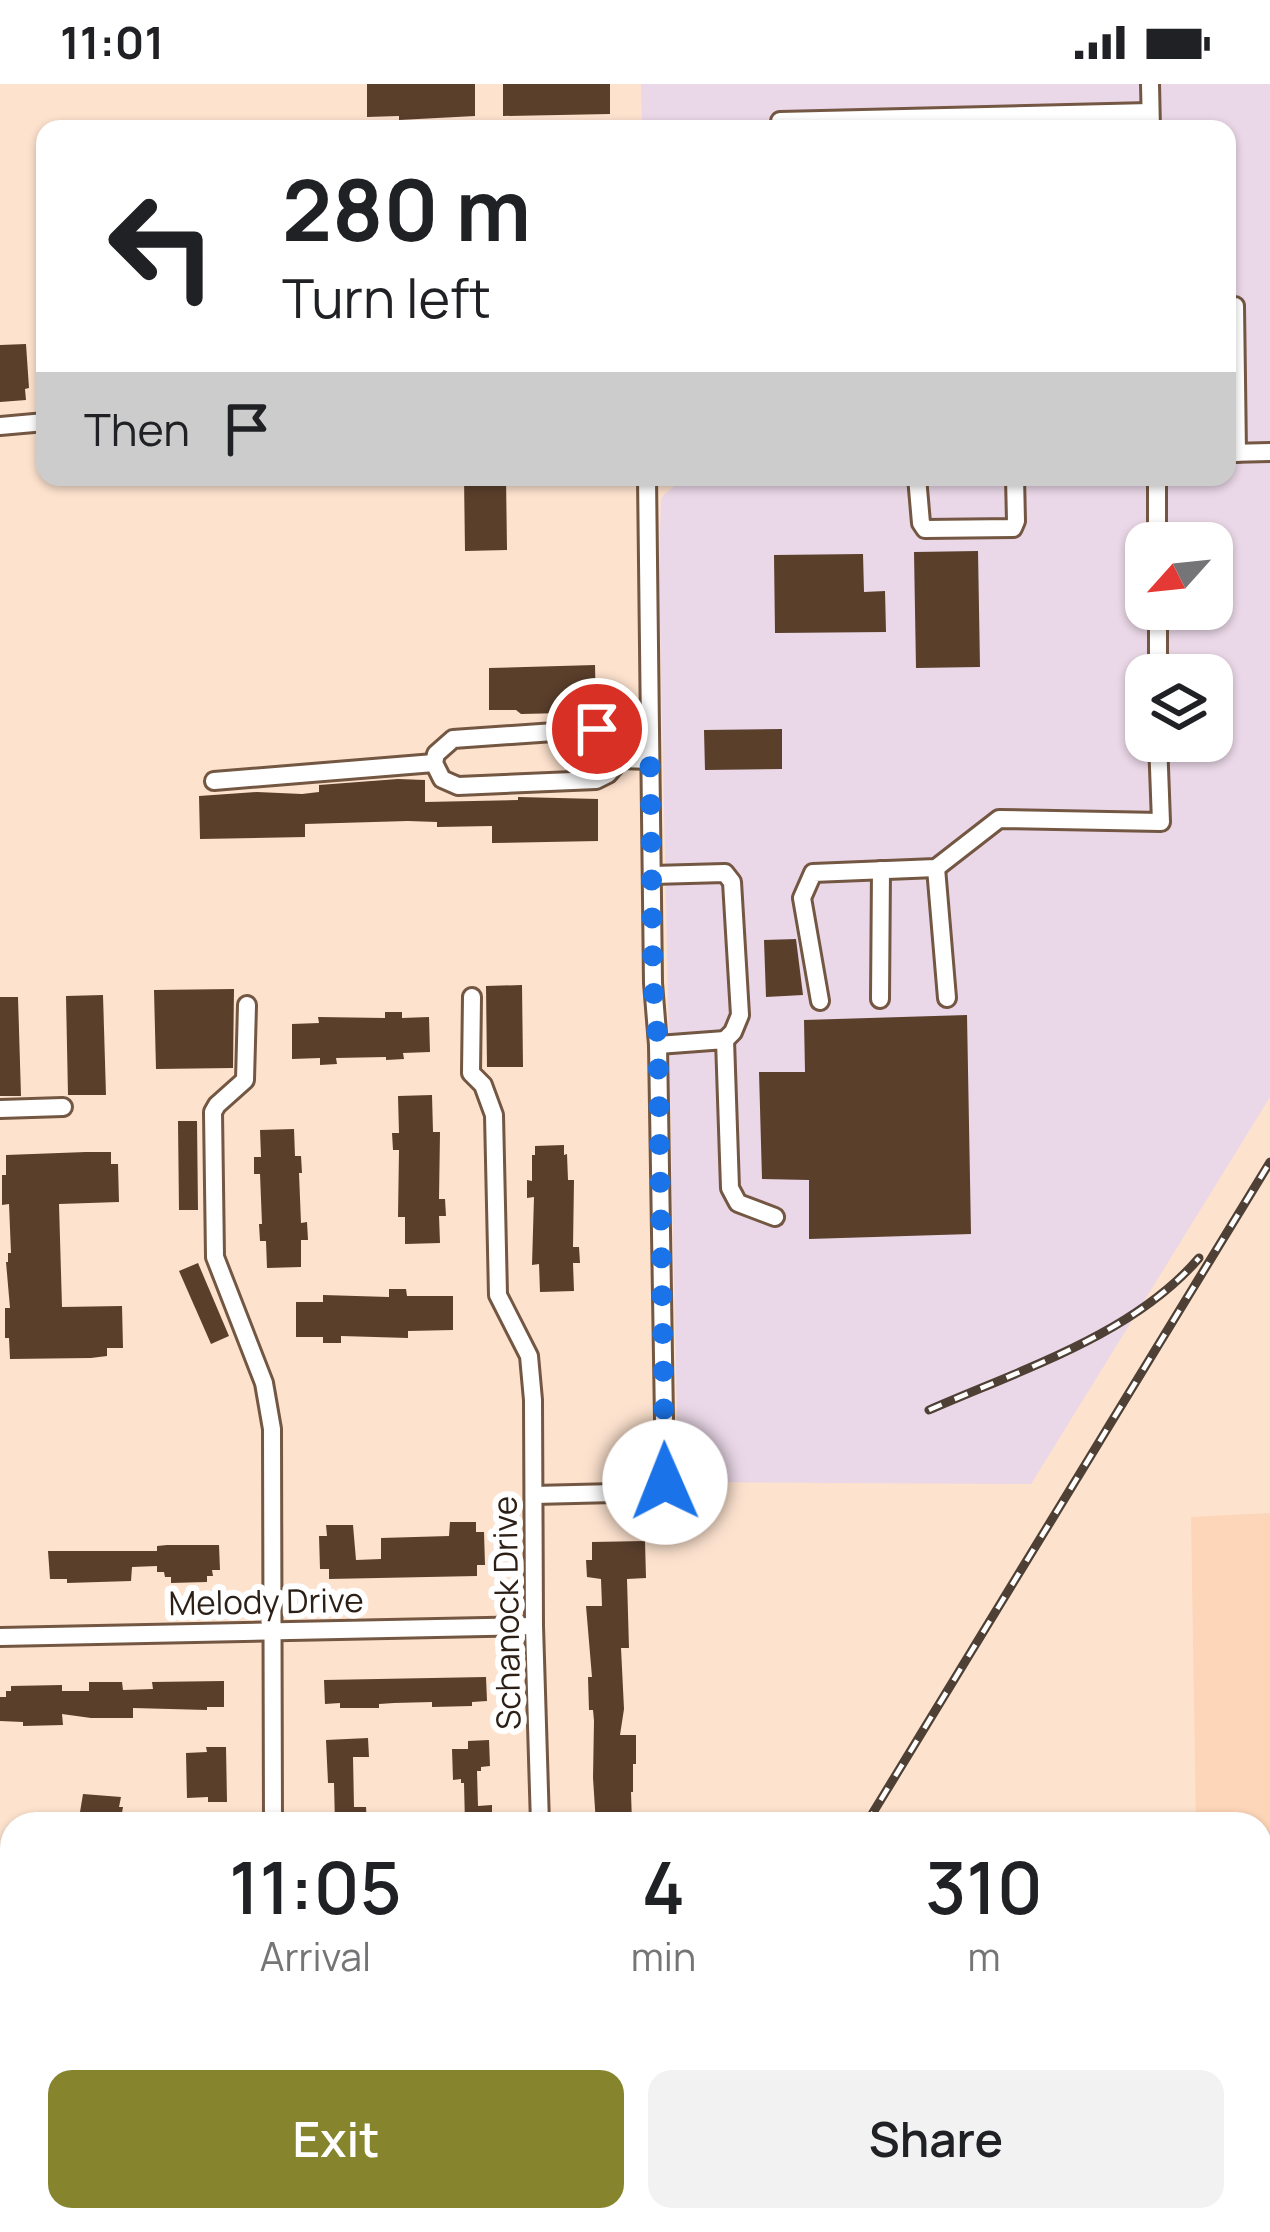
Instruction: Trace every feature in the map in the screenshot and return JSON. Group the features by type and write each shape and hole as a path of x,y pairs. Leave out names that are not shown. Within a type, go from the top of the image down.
{"street":[{"path":"1150,84 1150,120"},
{"path":"0,426 36,423"},
{"path":"1236,453 1270,452"},
{"path":"534,1495 656,1492 665,1482 647,486"},
{"path":"918,486 921,523 926,529 1012,528 1015,486"},
{"path":"1157,486 1157,522"},
{"path":"597,729 610,737 621,759 596,780 458,786 442,779 434,763 436,754 453,739 597,729"},
{"path":"621,759 650,760"},
{"path":"820,1001 802,898 813,873 936,868 999,819 1161,822 1159,762"},
{"path":"214,781 434,763"},
{"path":"936,868 947,998"},
{"path":"880,999 881,870"},
{"path":"653,874 725,873 732,882 740,1015 724,1040 658,1045"},
{"name":"Schanock Drive","path":"472,997 471,1073 484,1085 494,1114 498,1295 529,1356 540,1812"},
{"path":"247,1005 245,1080 213,1112 215,1257 265,1383 272,1429 273,1812"},
{"path":"724,1040 730,1188 738,1203 775,1217"},
{"path":"0,1109 63,1107"},
{"name":"Melody Drive","path":"0,1637 534,1626"}],"shaded area":[{"path":"641,84 1270,84 1270,1097 1031,1484 676,1482 661,498 674,486 1236,486 1236,120 642,120"},
{"path":"1270,1513 1270,1812 1196,1812 1191,1517"}],"building":[{"path":"367,84 475,84 475,116 367,117"},
{"path":"503,84 610,84 610,114 503,116"},
{"path":"26,344 26,400 0,402 0,345"},
{"path":"464,486 506,486 507,550 465,551"},
{"path":"978,551 980,667 916,668 914,552"},
{"path":"863,554 864,592 885,591 886,632 775,633 774,555"},
{"path":"595,665 596,708 521,714 489,710 489,668"},
{"path":"782,729 782,769 705,770 704,730"},
{"path":"425,780 425,802 598,799 598,841 492,843 492,826 437,827 437,822 408,821 305,824 305,837 200,839 199,796 302,794 319,792 319,785"},
{"path":"796,939 803,995 766,997 764,940"},
{"path":"522,985 523,1067 487,1067 486,986"},
{"path":"234,989 233,1068 156,1069 154,990"},
{"path":"103,995 106,1095 68,1095 66,996"},
{"path":"0,997 18,997 21,1096 0,1096"},
{"path":"385,1012 402,1012 402,1018 429,1017 430,1052 403,1053 404,1059 336,1058 337,1064 320,1065 320,1058 292,1059 292,1024 319,1023 318,1017 385,1018"},
{"path":"967,1015 971,1234 809,1239 809,1180 762,1179 759,1072 805,1072 804,1020"},
{"path":"432,1095 433,1132 440,1132 439,1199 445,1199 446,1216 439,1216 440,1243 405,1244 405,1217 398,1217 399,1150 393,1150 392,1133 399,1133 398,1096"},
{"path":"178,1121 197,1121 198,1210 179,1210"},
{"path":"294,1129 295,1156 301,1156 301,1223 307,1222 308,1240 301,1240 301,1267 267,1268 266,1241 260,1241 260,1174 254,1174 254,1157 261,1157 260,1130"},
{"path":"564,1145 568,1180 574,1180 573,1247 579,1247 580,1263 573,1263 574,1291 540,1292 539,1264 532,1265 534,1197 527,1198 527,1180 532,1181 535,1146"},
{"path":"111,1152 111,1164 118,1164 119,1202 59,1204 62,1307 122,1306 123,1348 107,1348 107,1356 91,1358 10,1359 9,1338 5,1338 5,1308 10,1308 9,1204 2,1205 6,1155"},
{"path":"198,1263 229,1336 211,1344 179,1271"},
{"path":"389,1289 406,1289 407,1296 453,1296 453,1330 408,1331 408,1338 341,1336 341,1343 296,1337 296,1302 323,1302 323,1295 389,1297"},
{"path":"450,1522 476,1522 476,1532 484,1532 485,1565 477,1565 477,1576 329,1579 329,1569 320,1569 319,1536 327,1536 326,1525 353,1525 356,1560 381,1559 381,1538 449,1536"},
{"path":"645,1541 646,1578 627,1579 629,1648 621,1648 624,1709 620,1735 636,1735 632,1812 595,1812 586,1606 602,1606 601,1579 587,1577 592,1542"},
{"path":"219,1545 220,1570 212,1570 207,1582 171,1583 171,1577 157,1572 157,1566 132,1567 131,1581 50,1579 48,1551 157,1551 157,1546"},
{"path":"486,1677 487,1701 472,1702 472,1706 432,1707 432,1702 340,1708 340,1703 325,1704 324,1680"},
{"path":"224,1681 224,1707 133,1708 133,1718 62,1714 63,1725 0,1721 0,1697 6,1697 11,1686 62,1685 62,1691 89,1691 89,1682 122,1682 123,1690 153,1689 152,1682"},
{"path":"368,1738 369,1757 353,1757 354,1807 366,1807 366,1812 335,1812 326,1740"},
{"path":"489,1740 490,1766 477,1771 478,1806 492,1805 492,1812 465,1812 464,1783 453,1780 452,1749 468,1749 468,1741"},
{"path":"206,1747 226,1747 227,1802 187,1798 186,1753 207,1752"},
{"path":"83,1794 121,1797 122,1812 80,1812"}],"railway":[{"path":"873,1812 1270,1162"},
{"path":"929,1410 1109,1329 1142,1309 1199,1258"}],"route":[{"path":"597,729 610,737 621,759 650,760 665,1482"}]}
